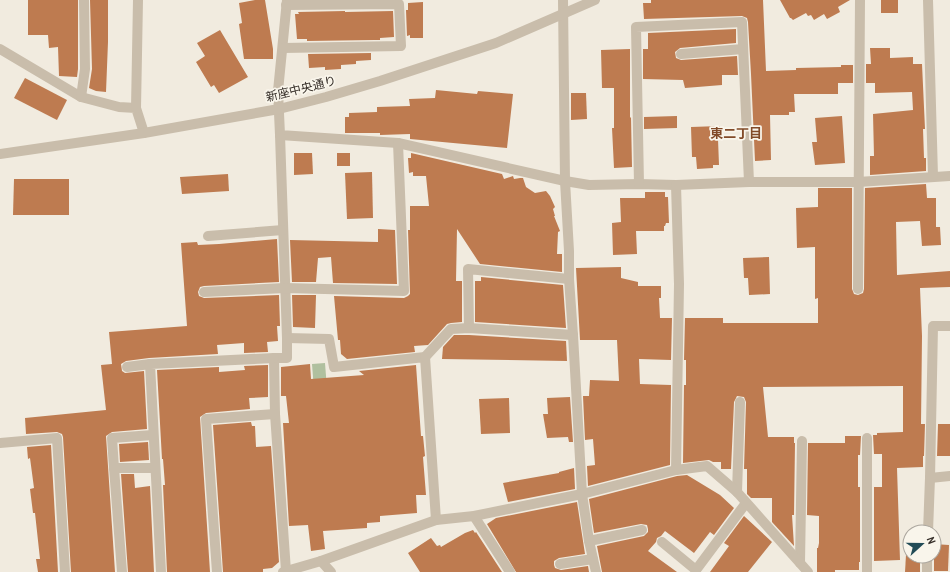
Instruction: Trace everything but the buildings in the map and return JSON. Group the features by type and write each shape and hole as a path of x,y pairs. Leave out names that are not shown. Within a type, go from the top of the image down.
{"street":[{"path":"81,97 85,69 84,0"},
{"path":"138,0 136,108 144,133"},
{"path":"563,0 565,181 569,279 582,494 589,541 596,572"},
{"name":"新座中央通り","path":"0,154 144,133 279,109 326,97 496,43 595,0"},
{"path":"858,289 860,0"},
{"path":"928,0 933,176"},
{"path":"127,367 150,364 287,358 278,91 286,3 399,4 401,46 283,48"},
{"path":"639,184 636,27 742,22 750,182"},
{"path":"0,49 81,97 119,107 136,108"},
{"path":"681,54 744,49"},
{"path":"280,136 398,143 565,181 589,185 676,185 750,182 858,182 950,176"},
{"path":"204,292 285,288 404,291 398,143"},
{"path":"676,185 679,284 676,470"},
{"path":"208,236 283,230"},
{"path":"469,328 468,269 569,279"},
{"path":"928,524 933,326 950,326"},
{"path":"287,338 329,339 334,367 425,357 451,329 469,328 573,335"},
{"path":"425,357 436,520"},
{"path":"274,358 275,414 285,572 321,561 436,520 474,516 582,494 676,470 707,466 738,492 808,572"},
{"path":"150,364 161,572"},
{"path":"738,492 740,402"},
{"path":"217,572 206,419 275,414"},
{"path":"122,572 112,438 153,435"},
{"path":"0,443 57,438 65,572"},
{"path":"867,438 867,572"},
{"path":"800,564 802,441"},
{"path":"114,468 155,468"},
{"path":"930,478 950,476"},
{"path":"662,542 696,571 746,502"},
{"path":"474,516 510,572"},
{"path":"589,541 642,530"},
{"path":"560,564 593,559"},
{"path":"321,561 331,572"}],"green space":[{"path":"325,363 328,402 315,403 312,364"}],"district":[{"name":"東二丁目","path":"736,133"}]}
